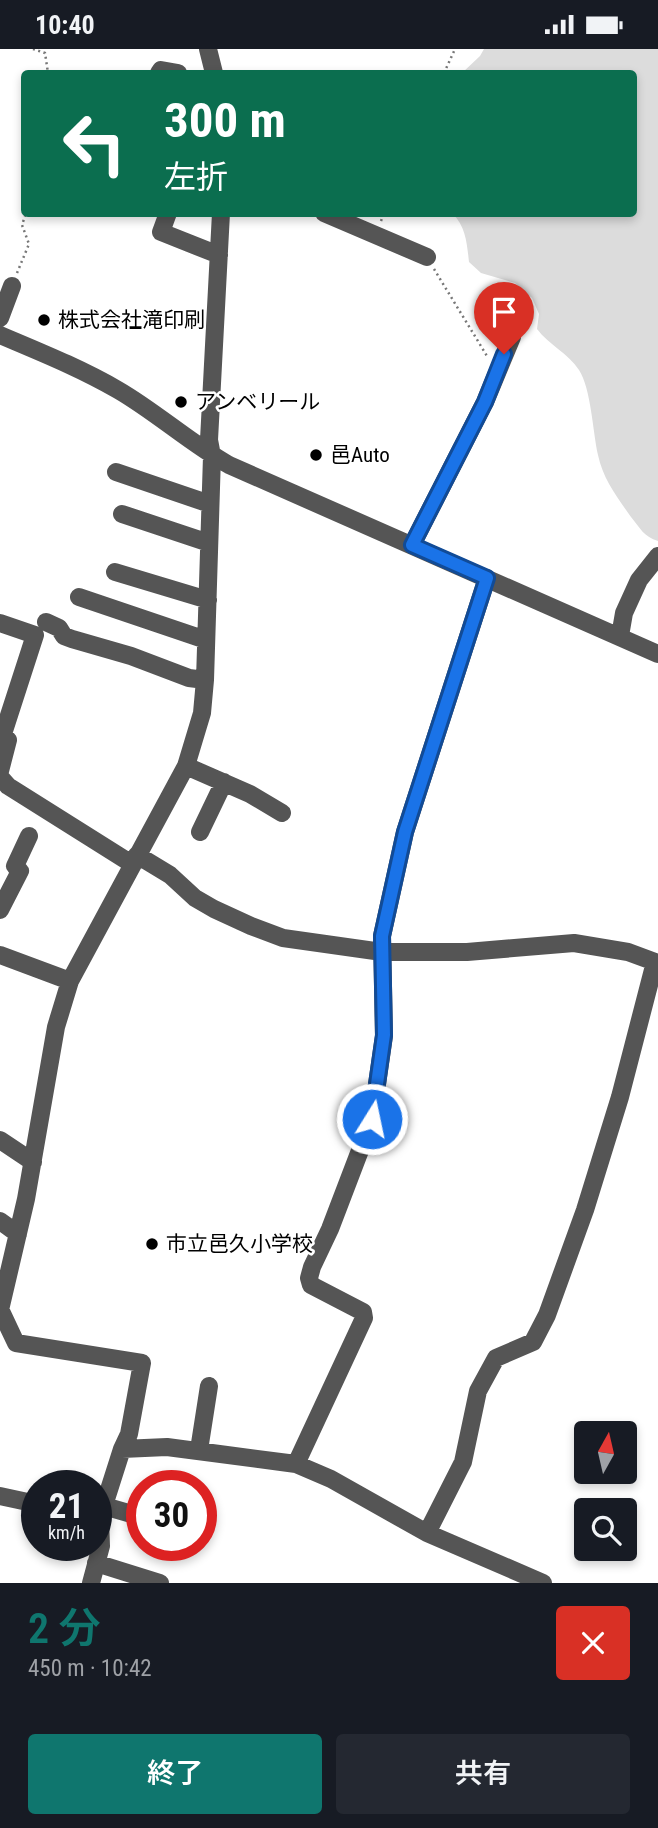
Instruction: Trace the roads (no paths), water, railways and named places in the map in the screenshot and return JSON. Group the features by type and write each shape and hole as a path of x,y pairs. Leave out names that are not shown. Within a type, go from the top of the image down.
{"street":[{"path":"208,49 213,70"},
{"path":"167,217 161,232 219,255"},
{"path":"112,1478 129,1433 142,1363 16,1343 0,1310 33,1162 56,1027 70,982 186,766 202,713 211,504 212,456 209,440 221,217"},
{"path":"333,217 427,257"},
{"path":"0,318 12,286"},
{"path":"0,335 62,360 120,391 212,456 229,465 658,654"},
{"path":"412,545 485,402 512,337"},
{"path":"116,472 211,504"},
{"path":"122,514 209,543"},
{"path":"620,636 624,613 639,580 658,555"},
{"path":"115,572 208,600"},
{"path":"296,1464 364,1318 363,1312 311,1285 309,1278 349,1183 372,1119 384,1035 382,936 405,832 487,578"},
{"path":"79,597 206,641"},
{"path":"46,622 72,639 131,656 189,678 205,680"},
{"path":"0,623 35,635 8,694 1,737 8,740 0,771"},
{"path":"186,766 224,782 282,813"},
{"path":"0,777 8,786 135,859 170,875 195,898 251,926 283,938 382,952 467,952 574,943 628,952 657,963 585,1210 547,1315 533,1342 496,1358 478,1391 463,1462 427,1533"},
{"path":"200,832 224,782"},
{"path":"0,910 20,871 15,866 29,836"},
{"path":"0,955 70,982"},
{"path":"0,1140 33,1162"},
{"path":"0,1221 18,1234"},
{"path":"199,1450 209,1386"},
{"path":"122,1448 167,1447 296,1464 331,1479 427,1533 543,1583"},
{"path":"0,1496 21,1501"},
{"path":"91,1583 96,1563 160,1583"}],"place":[{"name":"株式会社滝印刷","path":"44,320"},
{"name":"アンベリール","path":"181,402"},
{"name":"邑Auto","path":"316,455"},
{"name":"市立邑久小学校","path":"152,1244"}]}
